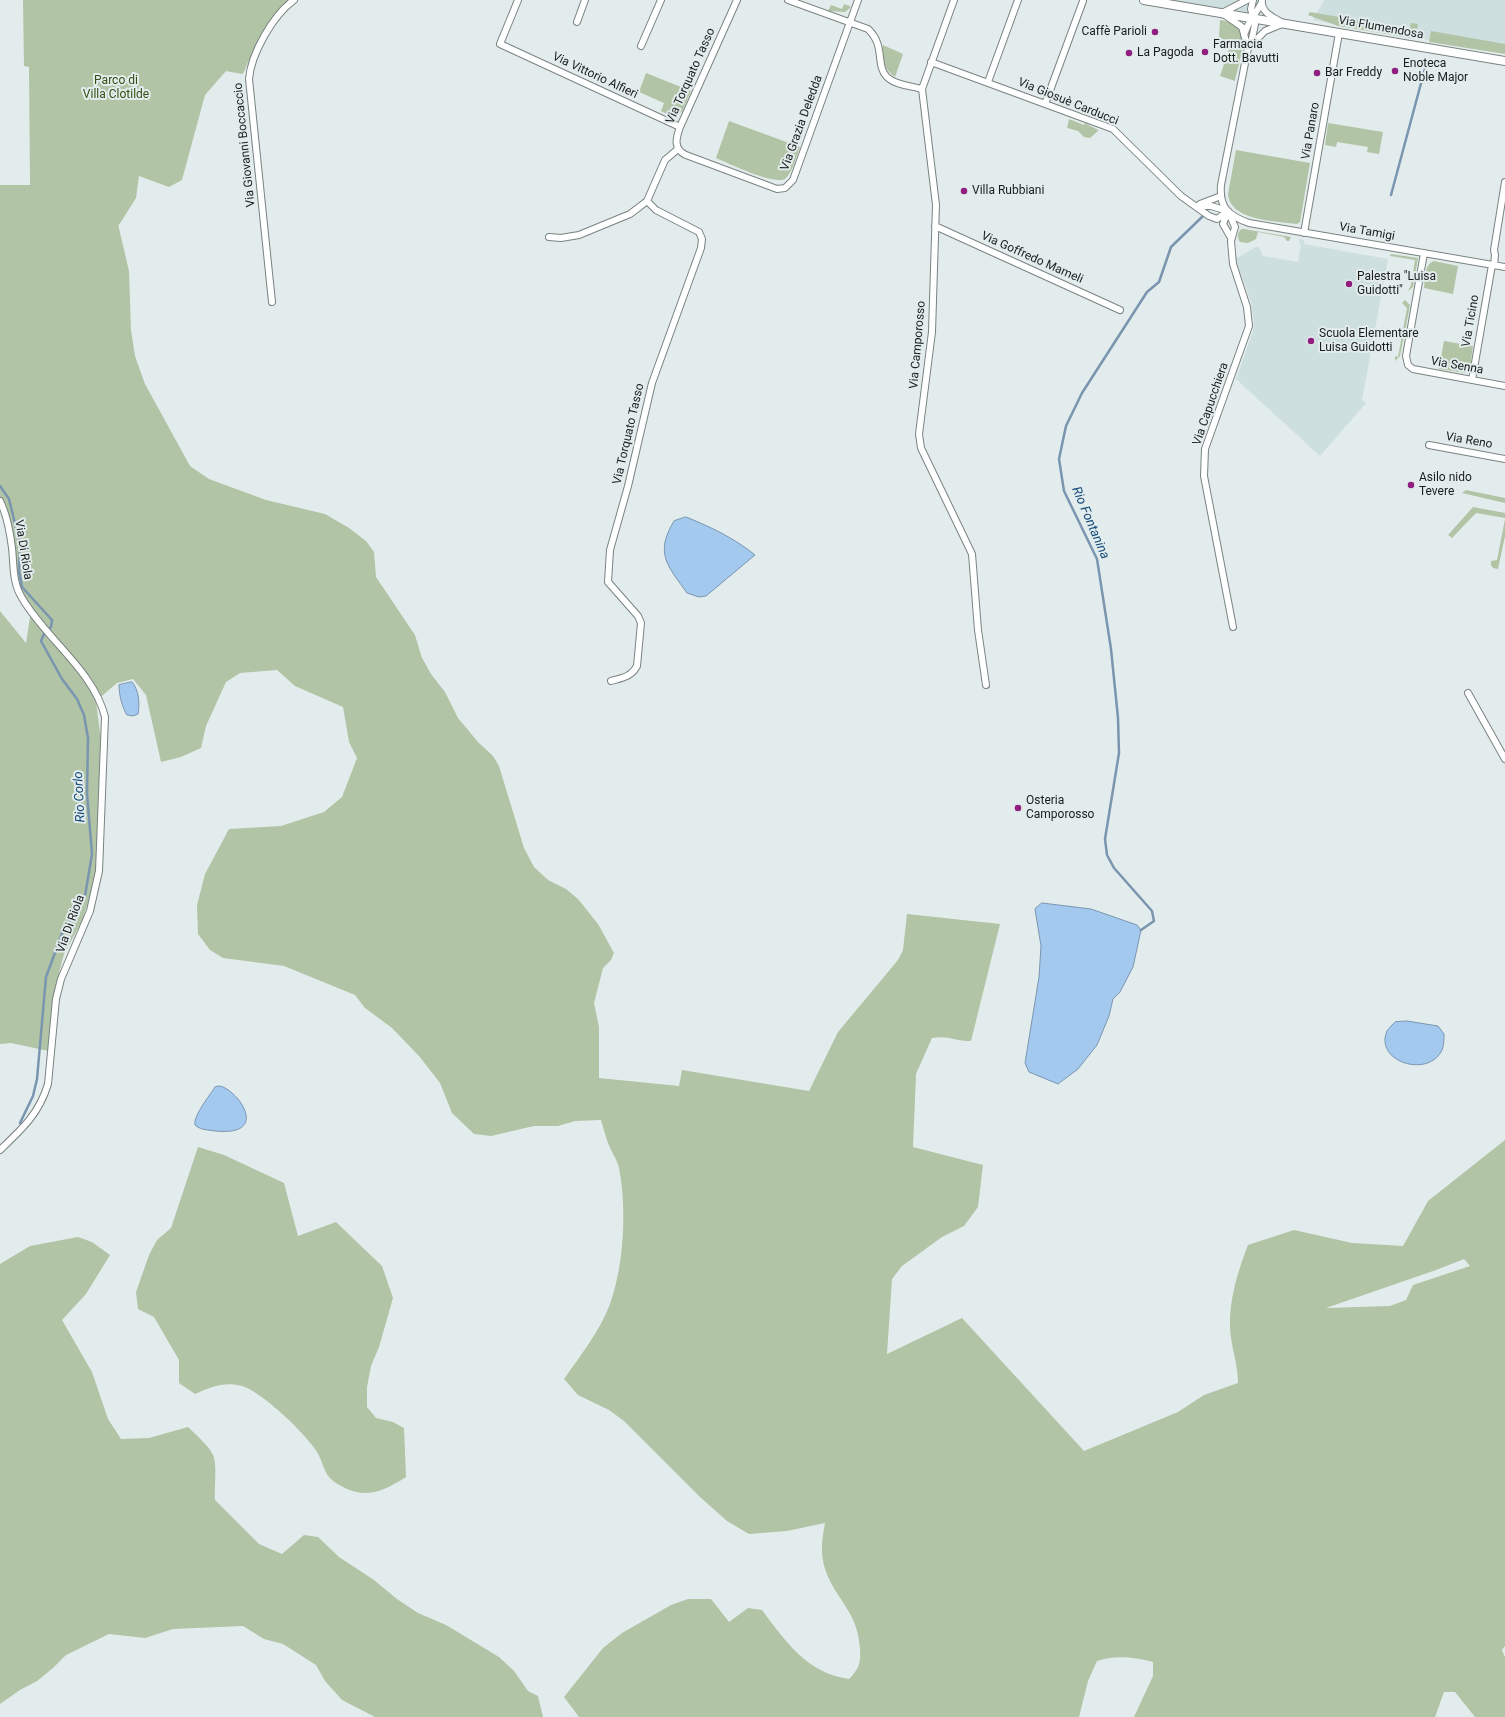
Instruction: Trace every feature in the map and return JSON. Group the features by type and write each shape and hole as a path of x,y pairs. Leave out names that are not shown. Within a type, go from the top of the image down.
{"street":[{"name":"Via Giovanni Boccaccio","path":"272,302 249,79 250,67 253,58 272,24 284,8 294,0"},
{"path":"577,22 585,0"},
{"path":"642,46 661,0"},
{"name":"Via Torquato Tasso","path":"678,149 676,138 680,127 737,0"},
{"path":"788,0 868,28 874,34 879,44 883,72 887,77 900,83 922,89"},
{"name":"Via Grazia Deledda","path":"678,149 686,155 768,186 781,189 790,185 858,0"},
{"name":"Via Camporosso","path":"954,0 922,89 936,205 932,332 919,441 972,554 978,630 986,685"},
{"path":"988,82 1018,0"},
{"name":"Via Flumendosa","path":"1144,0 1505,61"},
{"path":"1222,12 1247,0"},
{"name":"Via Capucchiera","path":"1233,627 1204,476 1207,442 1249,326 1248,307 1233,264 1231,238 1235,227 1221,196 1222,174 1254,24 1251,9 1253,0"},
{"name":"Via Vittorio Alfieri","path":"519,1 500,44 680,127"},
{"path":"1045,104 1083,1"},
{"path":"1244,35 1261,2"},
{"path":"1261,2 1265,12 1283,23"},
{"name":"Via Capucchiera","path":"1222,12 1242,27 1244,35 1250,46"},
{"path":"1250,46 1264,31 1283,23"},
{"name":"Via Panaro","path":"1304,233 1339,33"},
{"name":"Via Giosuè Carducci","path":"931,62 1113,129 1181,196 1205,212 1228,212"},
{"path":"549,237 561,238 585,233 630,214 647,201 665,160 678,149"},
{"name":"Via Ticino","path":"1472,380 1495,255 1494,250 1505,182"},
{"path":"1196,206 1221,196"},
{"name":"Via Torquato Tasso","path":"611,681 628,677 634,672 641,623 638,616 608,582 610,550 628,486 652,383 701,244 698,232 656,210 647,201"},
{"name":"Via Giosuè Carducci","path":"1196,206 1211,206 1228,212"},
{"name":"Via Capucchiera","path":"1228,212 1223,224 1231,238"},
{"name":"Via Tamigi","path":"1228,212 1234,217 1249,223 1505,267"},
{"name":"Via Goffredo Mameli","path":"935,226 1120,310"},
{"name":"Via Senna","path":"1424,253 1406,356 1408,365 1413,370 1505,386"},
{"name":"Via Reno","path":"1429,445 1505,459"},
{"name":"Via Di Riola","path":"0,501 7,520 12,548 13,576 21,598 85,678 102,704 106,717 99,871 90,911 61,979 56,999 48,1084 34,1116 0,1150"},
{"path":"1468,693 1505,759"}],"shaded area":[{"path":"1173,0 1259,0 1254,17"},
{"path":"1324,0 1505,0 1505,53 1313,20"},
{"name":"Scuola Elementare Luisa Guidotti","path":"1299,239 1304,240 1304,244 1388,259 1362,400 1366,403 1320,456 1236,379 1253,331 1254,323 1251,302 1235,259 1258,246 1263,256 1298,262 1301,244 1299,243"}],"green space":[{"name":"Parco di Villa Clotilde","path":"23,0 290,0 275,15 262,33 244,72 242,74 226,71 205,95 182,180 169,187 139,176 136,198 119,225 118,224 129,271 131,330 135,356 145,384 190,466 209,479 266,500 325,514 349,528 366,541 374,552 376,577 415,635 422,658 431,674 445,692 458,718 478,742 493,756 499,766 524,848 534,867 548,880 566,889 578,899 598,924 614,953 611,960 603,968 594,1003 599,1027 599,1078 679,1086 682,1070 809,1091 838,1032 898,960 903,950 907,914 1000,924 971,1041 943,1037 932,1038 916,1074 913,1147 983,1165 978,1207 964,1226 942,1237 902,1266 892,1279 887,1354 962,1318 1084,1451 1178,1412 1204,1395 1238,1383 1230,1328 1230,1317 1235,1285 1248,1245 1294,1230 1352,1243 1403,1246 1428,1201 1505,1140 1505,1646 1502,1650 1505,1657 1505,1717 1475,1717 1455,1692 1444,1692 1435,1717 1134,1717 1153,1676 1153,1662 1118,1657 1097,1661 1088,1681 1079,1717 579,1717 564,1697 603,1648 622,1633 671,1605 688,1599 711,1599 729,1622 748,1608 762,1610 789,1644 799,1654 809,1663 834,1676 849,1679 857,1669 860,1662 858,1636 851,1615 835,1590 825,1569 822,1557 822,1546 825,1523 787,1531 749,1534 727,1521 700,1497 624,1421 609,1410 578,1395 564,1379 589,1343 606,1314 615,1289 621,1255 623,1237 623,1201 619,1168 608,1144 601,1120 575,1121 558,1126 534,1126 491,1136 474,1134 452,1113 440,1083 419,1056 392,1028 365,1008 355,995 284,966 223,958 210,950 198,934 197,905 205,874 229,829 281,826 324,812 342,797 357,758 349,742 343,707 295,686 277,670 240,673 226,682 206,726 201,748 181,757 161,762 146,695 133,679 117,683 96,701 101,741 98,871 82,921 64,954 59,973 53,1052 11,1043 0,1044 0,611 26,643 31,611 12,577 13,549 0,501 0,185 30,185 29,67 24,66","holes":["1464,1259 1470,1266 1413,1285 1406,1300 1390,1306 1326,1308"]},
{"path":"844,4 850,6 850,8 845,12 828,11 831,5 842,9"},
{"path":"1310,12 1410,29 1411,23 1418,24 1415,39 1338,26 1308,15"},
{"path":"1220,20 1231,23 1238,28 1241,35 1242,52 1235,81 1220,76 1231,43 1219,37"},
{"path":"1431,31 1505,44 1505,54 1429,42"},
{"path":"883,45 903,54 895,77 888,71 884,63 882,54"},
{"path":"646,73 691,91 682,112 671,116 661,111 664,103 639,92"},
{"path":"1069,119 1084,125 1085,123 1098,131 1090,138 1084,137 1078,131 1067,128"},
{"path":"729,121 800,147 792,168 786,178 781,180 763,177 716,158"},
{"path":"1328,123 1383,132 1379,154 1367,152 1368,147 1337,142 1336,147 1325,145"},
{"path":"1236,150 1310,163 1300,222 1297,224 1255,218 1245,215 1237,210 1231,203 1228,194"},
{"path":"1242,229 1291,237 1289,241 1287,241 1284,237 1258,232 1256,239 1248,243 1240,242 1238,235"},
{"path":"1391,254 1418,258 1413,287 1408,291 1411,285 1415,260 1390,256"},
{"path":"1434,261 1458,266 1453,294 1424,288 1428,265"},
{"path":"1405,300 1410,305 1400,356 1395,361 1395,356 1398,357 1407,308 1402,303"},
{"path":"1444,341 1473,346 1470,368 1466,373 1439,369"},
{"path":"1466,490 1505,498 1505,503 1462,493"},
{"path":"1473,507 1505,513 1505,518 1476,513 1452,538 1448,535"},
{"path":"1505,519 1505,536 1498,569 1493,568 1491,561 1497,560"},
{"path":"198,1147 224,1155 284,1183 298,1236 336,1222 382,1266 393,1298 379,1347 371,1366 367,1387 367,1407 376,1418 393,1422 404,1428 406,1477 385,1489 370,1493 355,1492 347,1489 329,1477 317,1452 311,1444 283,1414 261,1396 242,1386 230,1384 212,1387 195,1394 179,1383 179,1360 154,1317 138,1309 136,1292 149,1255 157,1240 171,1228"},
{"path":"78,1237 92,1242 110,1255 86,1294 62,1320 92,1372 108,1419 121,1439 149,1438 188,1427 201,1439 214,1457 215,1500 259,1544 282,1554 304,1535 318,1537 339,1557 374,1580 397,1599 418,1613 446,1625 499,1657 514,1671 528,1691 538,1696 543,1717 375,1717 342,1700 325,1681 316,1665 283,1644 264,1639 243,1626 173,1629 145,1638 109,1634 66,1655 37,1681 20,1690 0,1704 0,1264 30,1246"}],"water":[{"path":"686,517 722,533 755,555 706,596 699,597 687,593 669,567 666,559 664,551 668,532 674,521"},
{"path":"132,682 138,693 139,701 138,714 133,716 127,715 120,697 119,685"},
{"path":"1042,903 1091,909 1137,925 1141,930 1133,967 1120,992 1113,999 1109,1016 1097,1045 1078,1069 1058,1084 1029,1072 1025,1063 1039,977 1041,946 1035,909"},
{"path":"1407,1021 1438,1026 1444,1034 1442,1050 1434,1060 1424,1064 1414,1065 1394,1058 1388,1051 1385,1042 1387,1031 1395,1022"},
{"path":"219,1086 226,1088 234,1094 245,1111 246,1120 242,1127 233,1131 202,1129 195,1125 195,1121 202,1106 215,1087"}],"waterway":[{"path":"1391,195 1427,61"},
{"name":"Rio Fontanina","path":"1141,930 1154,921 1152,911 1114,868 1107,855 1105,839 1119,753 1118,718 1111,649 1097,559 1064,491 1059,459 1066,426 1082,393 1147,292 1159,282 1171,247 1203,216"},
{"name":"Rio Corlo","path":"0,486 9,499 20,544 19,571 22,587 52,620 51,627 44,634 41,641 62,679 77,699 84,715 88,738 87,793 92,854 85,896 63,931 46,977 37,1079 33,1096 20,1123"}],"place":[{"name":"Caffè Parioli","path":"1155,32"},
{"name":"Farmacia Dott. Bavutti","path":"1205,52"},
{"name":"La Pagoda","path":"1129,53"},
{"name":"Enoteca Noble Major","path":"1395,71"},
{"name":"Bar Freddy","path":"1317,73"},
{"name":"Villa Rubbiani","path":"964,191"},
{"name":"Palestra \"Luisa Guidotti\"","path":"1349,284"},
{"name":"Scuola Elementare Luisa Guidotti","path":"1311,341"},
{"name":"Asilo nido Tevere","path":"1411,485"},
{"name":"Osteria Camporosso","path":"1018,808"}]}
